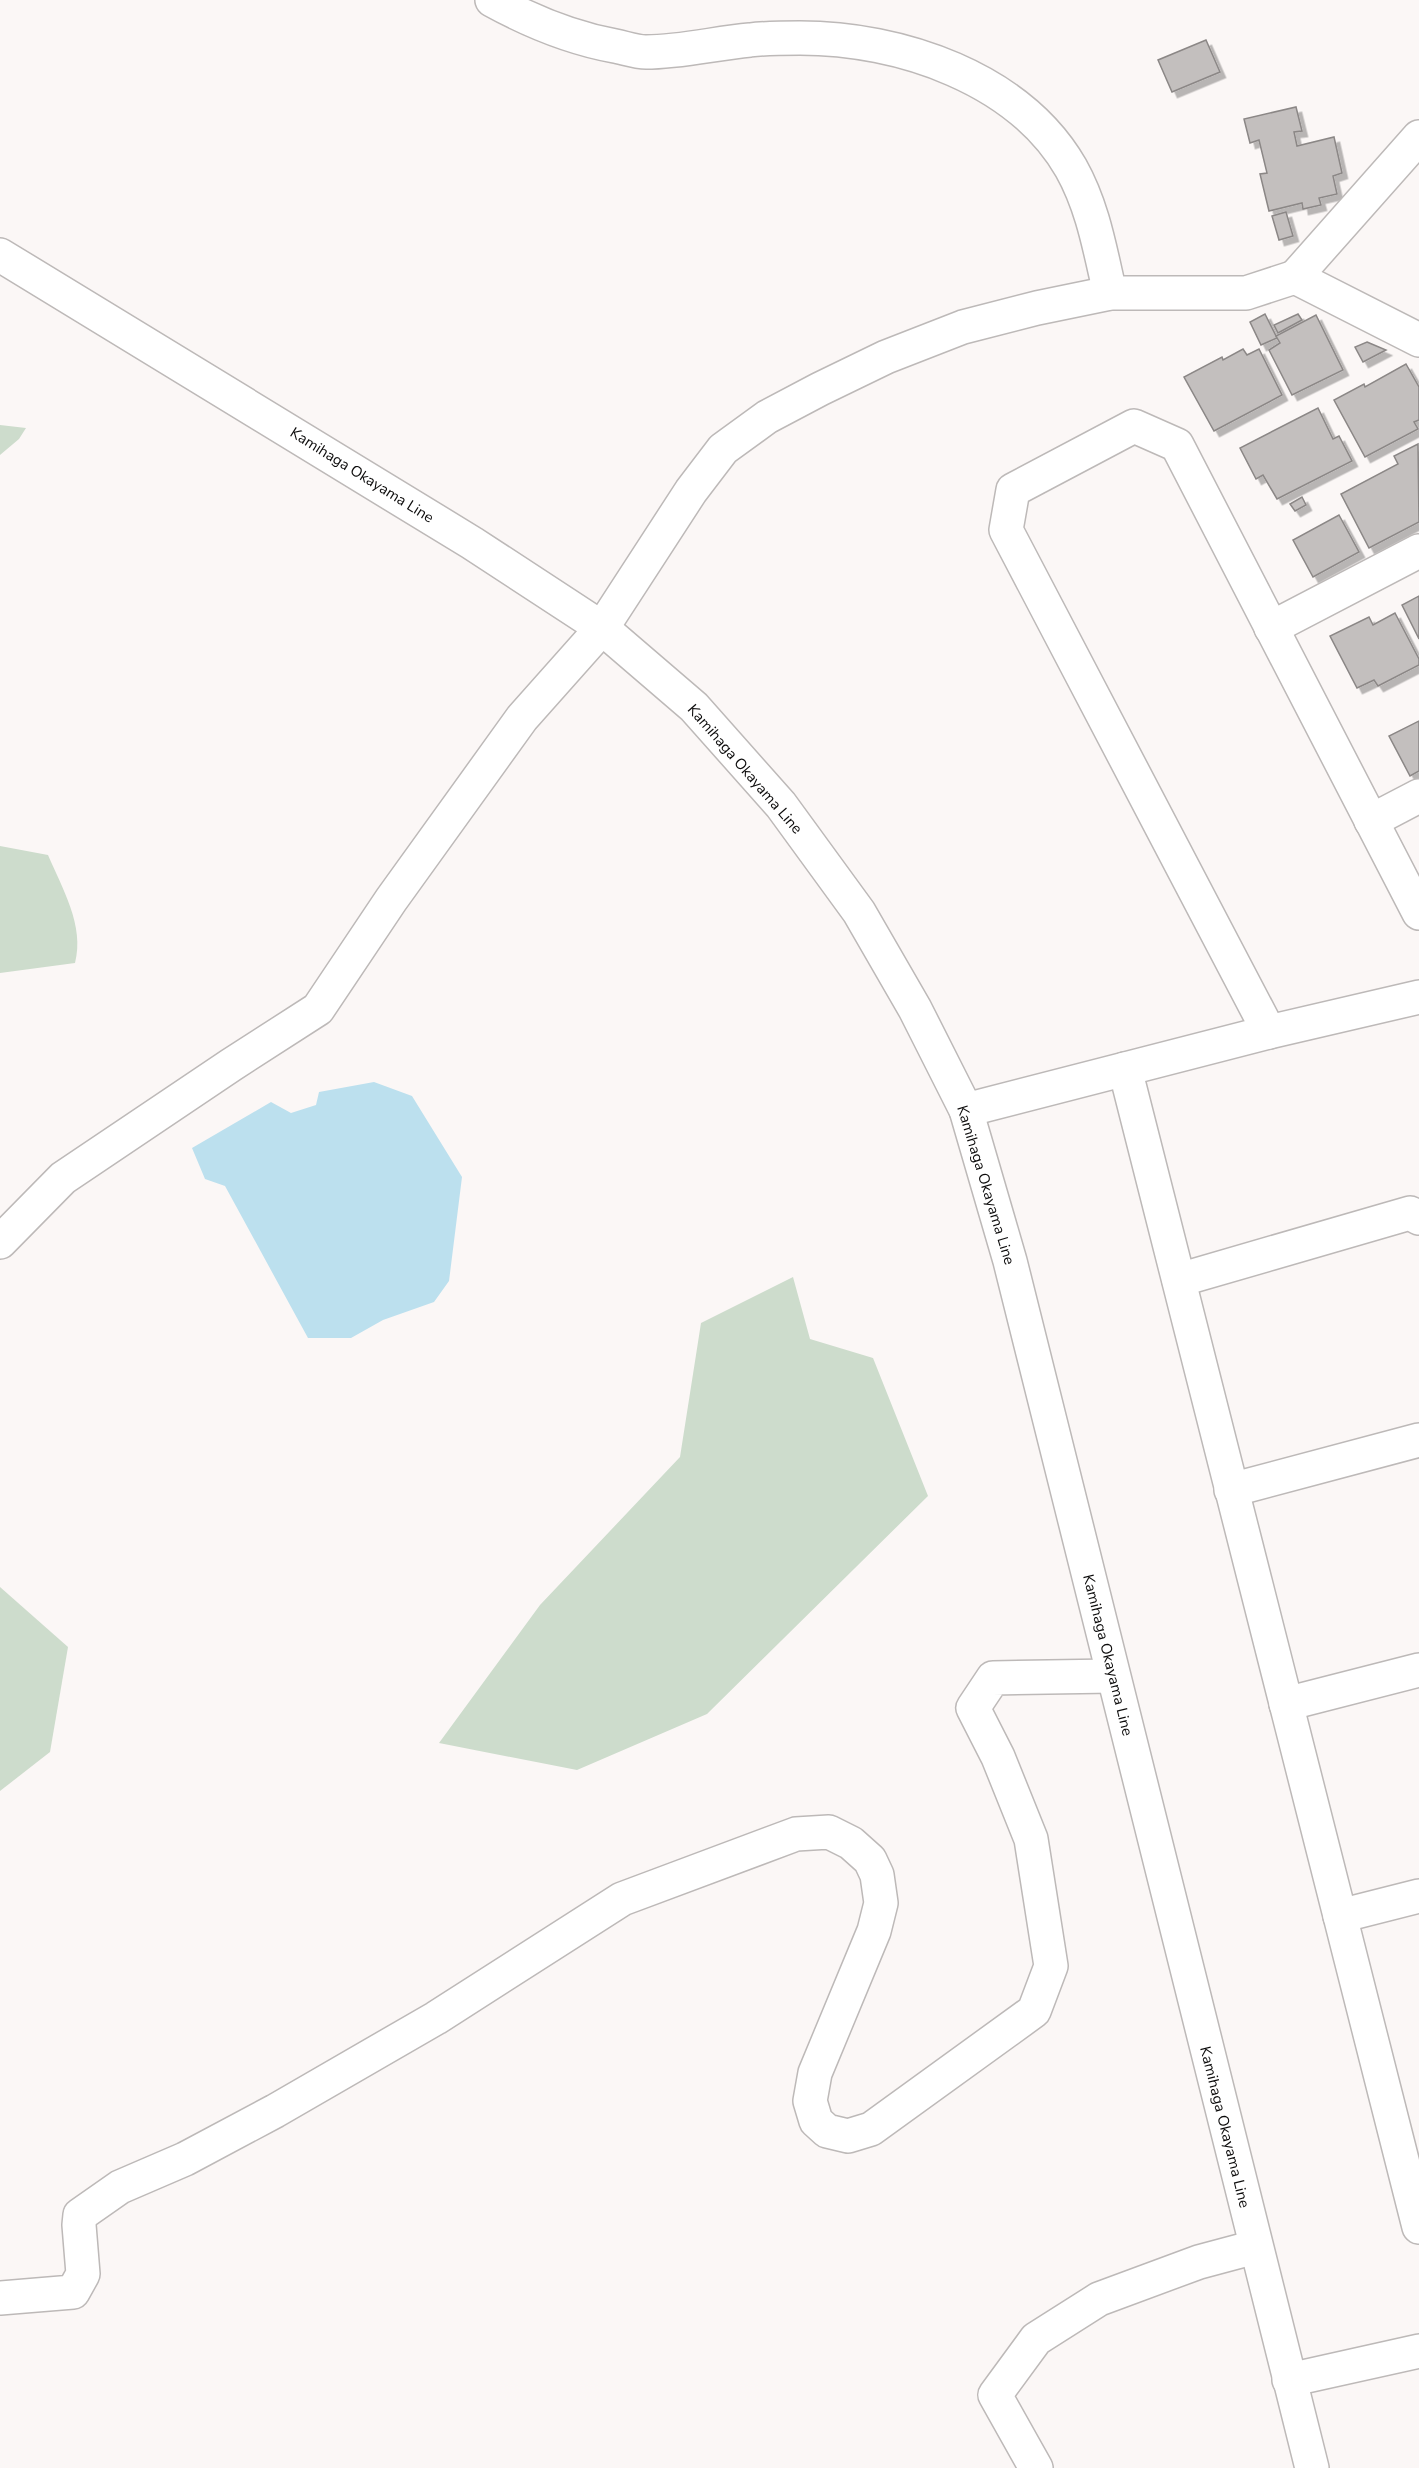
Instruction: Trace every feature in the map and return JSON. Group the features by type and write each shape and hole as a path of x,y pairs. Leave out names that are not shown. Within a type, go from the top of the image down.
{"street":[{"path":"492,0 526,19 581,40 645,52 751,40 814,39 862,43 934,62 976,79 1013,102 1048,134 1071,169 1092,214 1110,293"},
{"path":"0,1242 63,1178 318,1009 391,900 522,718 602,628 691,491 723,449 767,417 886,357 963,327 1110,293 1246,293 1295,277 1419,138"},
{"name":"Kamihaga Okayama Line","path":"0,255 452,530 602,628 694,707 781,805 859,912 915,1009 966,1110 1010,1261 1312,2468"},
{"path":"1295,277 1419,340"},
{"path":"1269,1032 1006,530 1013,490 1134,426 1177,445 1419,913"},
{"path":"1271,628 1419,551"},
{"path":"1371,820 1419,796"},
{"path":"966,1110 1269,1032 1419,997"},
{"path":"1125,1068 1340,1916 1407,2126 1419,2227"},
{"path":"1179,1280 1410,1213 1419,1218"},
{"path":"1231,1490 1419,1440"},
{"path":"1286,1704 1419,1670"},
{"path":"0,2298 73,2292 83,2274 80,2215 120,2187 185,2159 275,2111 436,2018 622,1899 796,1834 829,1832 870,1860 877,1875 881,1903 874,1931 814,2073 810,2101 816,2121 827,2131 848,2136 871,2129 1035,2011 1051,1966 1031,1839 998,1757 973,1708 993,1678 1113,1676"},
{"path":"1340,1916 1419,1896"},
{"path":"1036,2468 995,2395 1036,2339 1099,2299 1199,2262 1255,2247"},
{"path":"1289,2380 1419,2351"}],"green space":[{"path":"0,425 26,428 19,439 0,455"},
{"path":"0,846 48,855 75,921 77,949 75,963 0,973"},
{"path":"793,1277 810,1339 873,1358 928,1496 707,1714 577,1770 439,1743 540,1605 680,1457 701,1323"},
{"path":"0,1587 68,1647 50,1752 0,1791"}],"water":[{"path":"374,1082 412,1096 462,1177 449,1281 434,1302 383,1320 351,1338 308,1338 225,1186 205,1179 192,1148 271,1102 291,1113 316,1105 319,1092"}],"building":[{"path":"1206,40 1220,72 1172,92 1158,60"},
{"path":"1296,107 1302,131 1294,132 1297,146 1334,137 1342,173 1333,176 1337,194 1319,198 1321,205 1303,209 1302,203 1269,211 1260,174 1267,173 1259,140 1250,143 1244,119"},
{"path":"1286,212 1293,236 1279,240 1272,216"},
{"path":"1265,314 1277,338 1261,345 1250,322"},
{"path":"1298,314 1302,320 1278,333 1274,325"},
{"path":"1316,315 1343,370 1292,395 1269,350 1280,343 1276,336"},
{"path":"1367,342 1386,350 1363,362 1355,347"},
{"path":"1243,349 1247,355 1259,349 1282,395 1214,431 1184,377"},
{"path":"1406,364 1419,387 1419,420 1414,422 1418,429 1365,457 1334,400 1364,384 1365,387"},
{"path":"1318,408 1333,439 1339,436 1352,461 1277,499 1263,475 1256,479 1240,448"},
{"path":"1418,444 1419,522 1369,548 1341,494 1398,464 1394,456"},
{"path":"1302,497 1306,505 1295,511 1290,504"},
{"path":"1339,515 1359,552 1313,577 1293,540"},
{"path":"1419,596 1419,639 1402,605"},
{"path":"1395,613 1419,659 1419,665 1378,686 1374,680 1357,688 1330,636 1369,617 1373,625"},
{"path":"1419,721 1419,771 1410,776 1389,736"}]}
